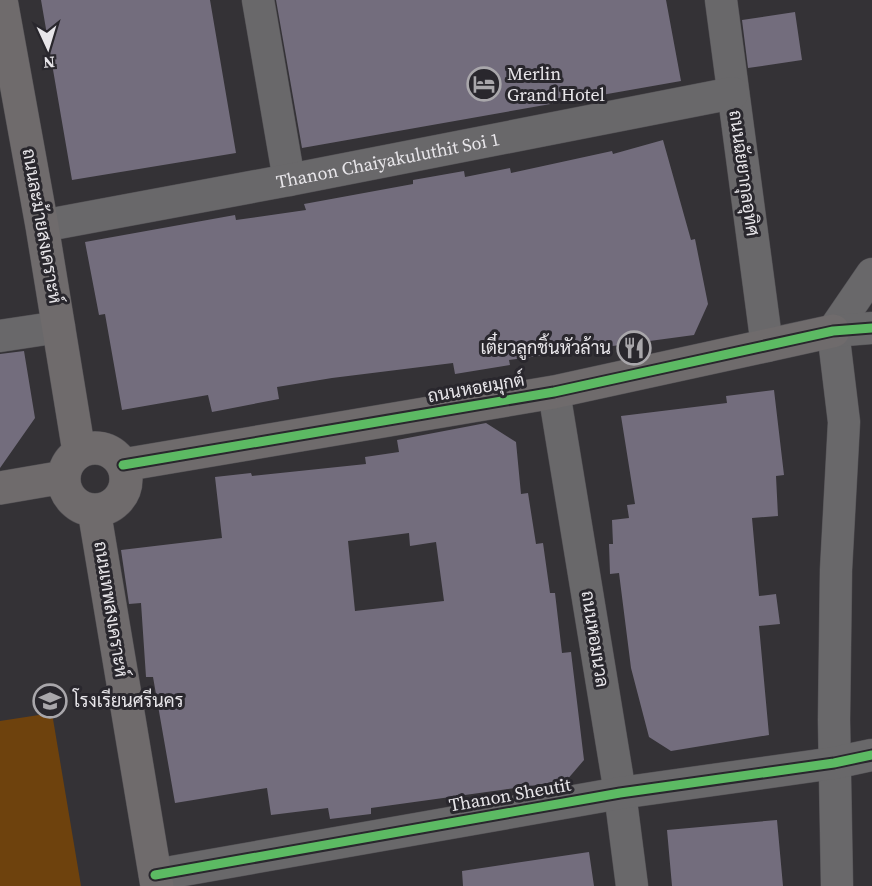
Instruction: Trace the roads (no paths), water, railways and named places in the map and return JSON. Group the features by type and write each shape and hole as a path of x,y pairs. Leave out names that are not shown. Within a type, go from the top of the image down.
{"street":[{"name":"ถนนละม้ายสงเคราะห์","path":"1,0 59,327 72,464"},
{"path":"258,0 289,180"},
{"name":"ถนนฉัยยากุลอุทิศ","path":"721,0 767,346"},
{"name":"Thanon Chaiyakuluthit Soi 1","path":"42,225 289,180 733,93"},
{"path":"837,886 836,570 844,422 855,330 872,274"},
{"path":"0,336 59,327"},
{"name":"ถนนหอยมุกต์","path":"123,465 554,392 767,346 855,330"},
{"name":"ถนนหอมนวล","path":"554,392 620,793 632,886"},
{"path":"0,488 72,464 99,448 109,451 123,465 126,476 121,495 114,503 94,510 76,503 65,486 72,464"},
{"name":"ถนนเทพสงเคราะห์","path":"94,510 156,880"},
{"name":"Thanon Sheutit","path":"156,880 620,793 836,763 872,755"}],"place":[{"name":"Merlin Grand Hotel","path":"484,84"},
{"name":"เตี๋ยวลูกชิ้นหัวล้าน","path":"634,348"},
{"name":"โรงเรียนศรีนคร","path":"50,701"}]}
